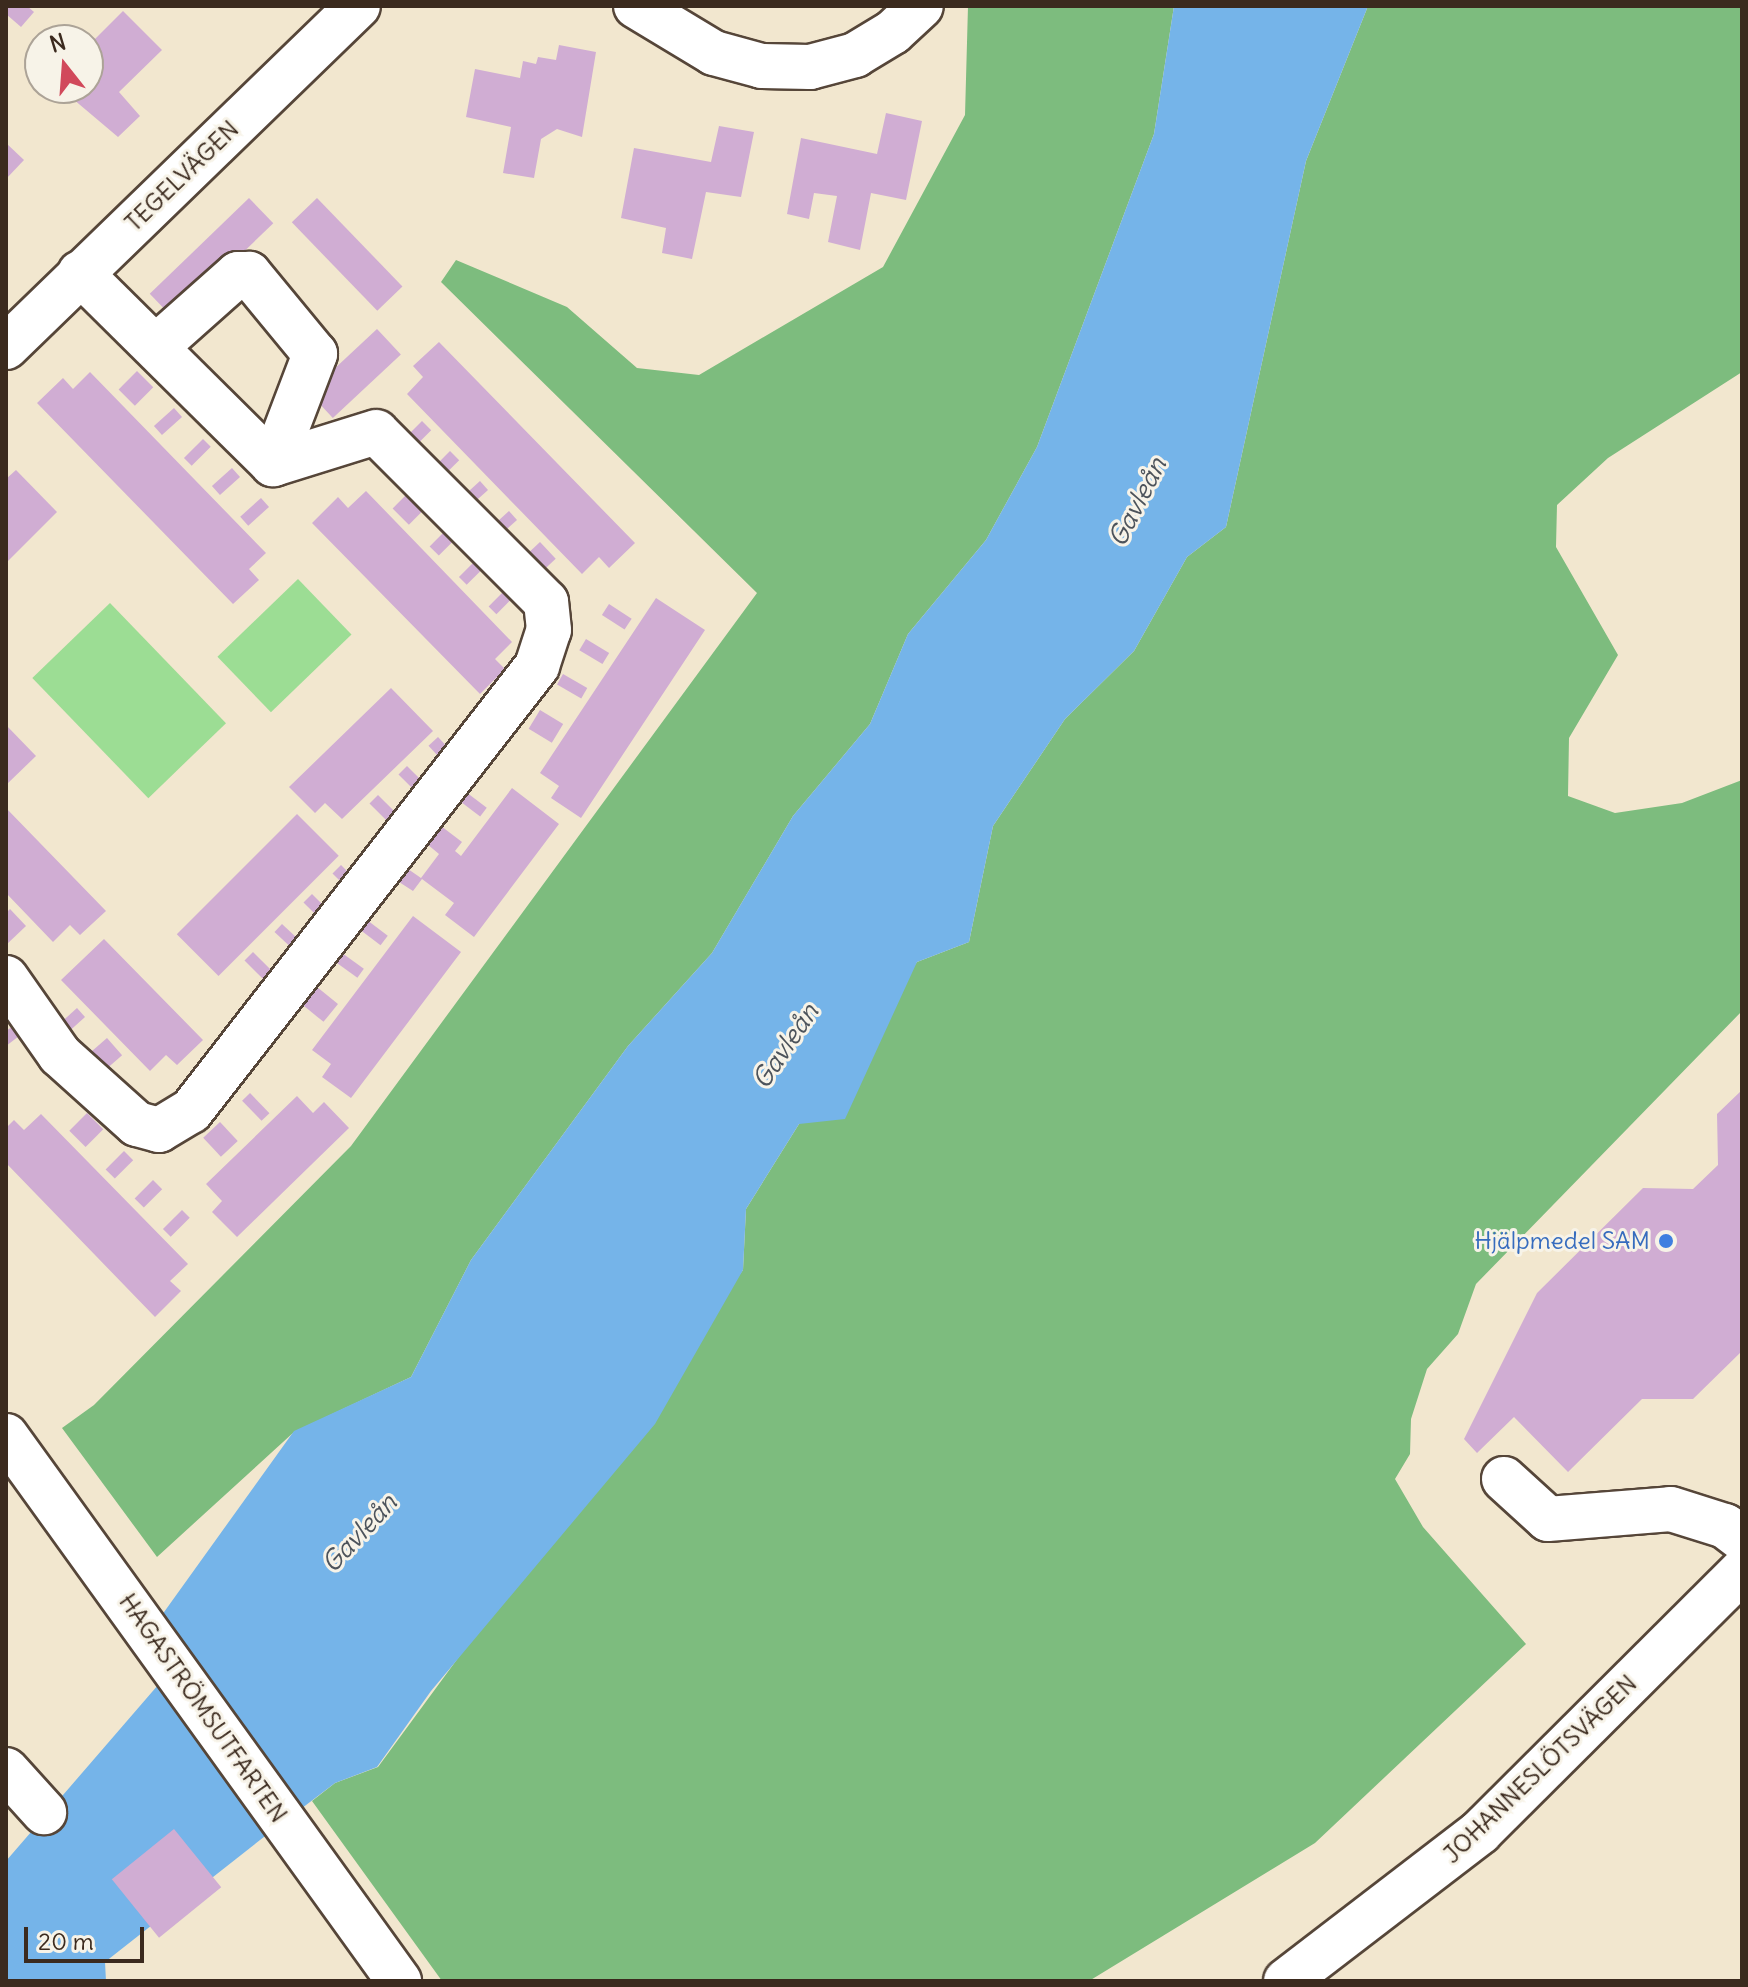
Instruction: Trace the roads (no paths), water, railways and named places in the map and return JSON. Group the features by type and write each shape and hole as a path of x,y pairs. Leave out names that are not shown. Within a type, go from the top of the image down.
{"street":[{"name":"TEGELVÄGEN","path":"6,347 358,6"},
{"path":"636,6 714,53 762,66 810,67 855,55 893,32 921,6"},
{"path":"80,273 273,464"},
{"path":"157,346 238,274 252,277 315,354 273,464"},
{"path":"6,978 60,1055 137,1124 159,1130 191,1111 537,666 549,630 546,602 376,432 273,464"},
{"name":"HAGASTRÖMSUTFARTEN","path":"6,1436 399,1981"},
{"path":"1504,1479 1548,1519 1671,1509 1725,1526 1742,1539"},
{"name":"JOHANNESLÖTSVÄGEN","path":"1286,1981 1480,1832 1742,1571"},
{"path":"6,1770 44,1812"}],"water":[{"name":"Gavleån","path":"1174,6 1368,6 1306,161 1226,527 1187,557 1134,651 1065,719 993,826 969,942 917,962 845,1119 799,1124 746,1209 743,1270 655,1424 431,1691 377,1767 335,1783 105,1962 106,1981 6,1981 6,1861 171,1670 149,1633 294,1431 411,1377 471,1260 628,1046 712,953 793,816 870,724 908,634 986,540 1037,447 1154,134"}],"place":[{"name":"Hjälpmedel SAM","path":"1666,1241"}]}
